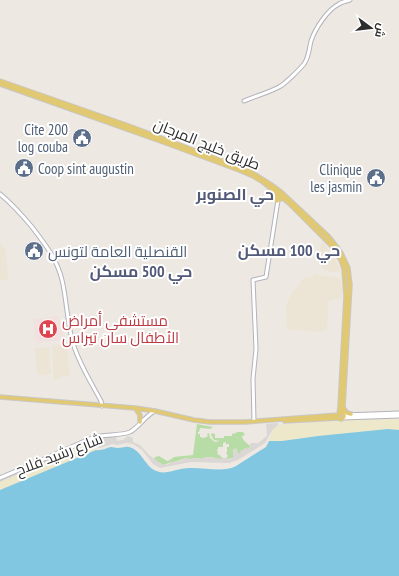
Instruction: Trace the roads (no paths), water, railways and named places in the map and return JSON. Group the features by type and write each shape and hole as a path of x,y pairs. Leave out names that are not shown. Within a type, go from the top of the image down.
{"main road":[{"name":"طريق خليج المرجان","path":"0,81 126,125 249,171 270,184 328,236 345,261 350,277 341,415"},
{"name":"طريق خليج المرجان","path":"0,84 239,170 258,179 280,194"},
{"path":"278,200 280,194"},
{"path":"278,200 280,194"},
{"path":"0,397 135,408 210,422 254,421 341,415"},
{"path":"332,415 337,412 341,406 346,412 351,414"},
{"path":"135,408 140,413 140,423"},
{"path":"254,421 259,422 341,415"}],"street":[{"path":"244,101 274,90 283,84 303,65 316,28 333,8 338,4 350,0"},
{"path":"0,194 25,219 48,248 55,261 62,281 68,320 75,348 81,363 102,402 102,406"},
{"path":"254,421 253,379 256,349 253,280 266,277 278,200"},
{"name":"شارع رشيد فلاح","path":"0,478 92,438 129,432 153,411"},
{"path":"341,415 399,414"},
{"path":"341,415 399,414"}],"water":[{"path":"388,429 399,430 399,576 0,576 0,490 96,450 111,447 129,447 137,451 154,470 161,472 188,468 224,469 236,466 266,447 269,441 282,441"}],"place":[{"name":"Cite 200 log couba","path":"82,138"},
{"name":"Coop sint augustin","path":"24,168"},
{"name":"Clinique les jasmin","path":"376,178"},
{"name":"القنصلية العامة لتونس","path":"34,251"},
{"name":"مستشفى أمراض الأطفال سان تيراس","path":"48,329"}],"district":[{"name":"حي الصنوبر","path":"235,194"},
{"name":"حي 100 مسكن","path":"289,250"},
{"name":"حي 500 مسكن","path":"141,271"}]}
